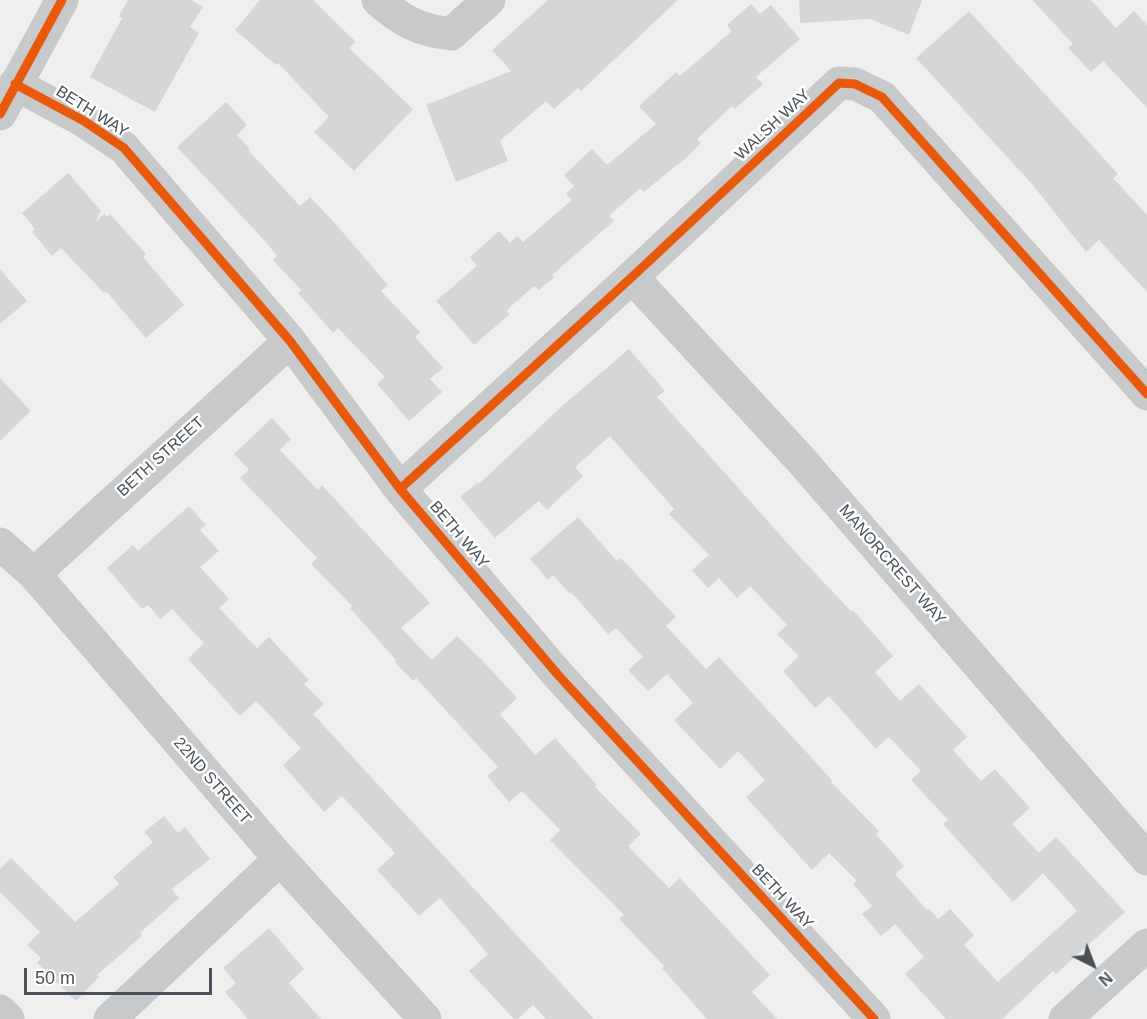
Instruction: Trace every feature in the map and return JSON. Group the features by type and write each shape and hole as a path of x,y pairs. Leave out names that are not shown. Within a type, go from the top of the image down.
{"street":[{"path":"0,114 62,0"},
{"path":"378,0 400,20 430,31 451,34 489,0"},
{"name":"WALSH WAY","path":"400,489 632,277 839,83 855,84 882,98 1147,394"},
{"name":"BETH WAY","path":"15,84 84,121 124,148 290,341 400,489 559,676 874,1019"},
{"name":"MANORCREST WAY","path":"632,277 801,460 1147,859"},
{"name":"BETH STREET","path":"34,574 290,341"},
{"name":"22ND STREET","path":"0,543 34,574 280,859 425,1019"},
{"path":"110,1019 280,859"},
{"path":"1065,1019 1147,945"},
{"path":"0,1011 8,1019"}],"building":[{"path":"128,0 191,0 203,7 190,27 199,33 155,112 90,77 122,18 119,16"},
{"path":"260,0 313,0 356,42 349,48 413,109 354,171 314,132 329,117 278,63 276,65 235,30"},
{"path":"548,0 678,0 581,91 578,88 554,109 546,101 500,141 508,161 456,182 426,105 511,71 492,50"},
{"path":"799,0 922,0 909,35 870,19 800,23"},
{"path":"1032,0 1091,0 1116,28 1134,11 1147,25 1147,108 1103,61 1091,72 1068,48 1073,44"},
{"path":"751,4 760,14 771,5 800,39 756,77 763,84 735,109 732,106 697,139 701,143 687,157 644,192 640,188 609,216 614,221 552,275 554,277 539,290 534,286 507,310 510,314 474,345 436,301 477,266 470,257 499,231 510,243 517,236 523,242 572,200 566,194 574,186 564,175 592,149 607,165 656,124 639,106 676,72 680,76 732,31 727,25"},
{"path":"969,11 1118,174 1113,178 1147,215 1147,292 1099,240 1086,252 1032,184 916,58"},
{"path":"226,102 247,125 237,135 250,149 248,150 300,206 310,197 333,221 388,285 381,291 420,332 415,337 443,368 430,379 442,392 409,421 377,384 385,377 338,328 333,333 298,293 301,290 273,260 277,256 264,240 177,147"},
{"path":"68,173 101,211 95,222 104,214 107,217 110,214 146,254 143,257 184,305 146,338 106,291 104,293 61,248 52,256 32,232 35,229 22,213"},
{"path":"0,269 27,301 0,324"},
{"path":"629,349 665,391 657,397 799,556 851,611 853,610 893,656 875,672 900,701 919,684 967,737 953,750 981,781 995,769 1030,808 1012,824 1039,853 1056,837 1125,912 1056,974 1053,971 1002,1019 946,1019 905,974 924,957 895,924 881,936 862,914 872,906 853,884 857,881 829,853 812,870 746,797 765,780 738,751 720,769 674,720 693,703 667,674 648,691 628,670 643,657 616,628 608,634 571,592 570,594 553,575 548,580 530,559 578,517 617,561 621,558 676,617 666,626 706,669 719,657 832,780 831,782 879,831 876,834 904,866 895,874 927,910 929,909 938,919 950,909 974,935 964,945 998,982 1077,911 1043,873 1013,902 943,824 948,820 911,780 921,771 889,737 876,749 829,696 815,708 783,671 799,656 777,634 787,625 750,586 737,598 719,578 708,588 692,570 709,555 669,514 674,509 610,436 575,467 583,476 547,510 539,501 495,538 460,497 478,482 479,484 562,406"},
{"path":"0,378 31,411 0,441"},
{"path":"272,418 291,439 280,450 318,490 322,485 430,603 401,628 432,660 457,636 483,661 517,698 500,714 535,755 555,738 597,785 595,787 641,834 628,846 669,888 680,878 770,975 752,992 777,1019 707,1019 662,968 664,966 619,919 624,915 550,840 560,830 522,791 509,802 487,776 498,767 416,678 413,681 395,662 396,660 350,608 352,606 311,564 317,558 240,478 249,470 234,454"},
{"path":"189,506 206,525 200,530 219,551 200,567 229,599 219,608 257,648 269,637 309,680 304,684 324,704 313,714 594,1019 546,1019 533,1005 518,1019 514,1019 469,971 488,954 440,898 419,916 377,870 395,853 342,796 324,812 283,765 301,748 256,701 240,716 188,659 204,643 172,609 160,619 148,605 142,609 107,568 133,545 138,551"},
{"path":"164,816 178,833 185,827 210,859 172,889 179,898 140,933 142,936 97,975 99,977 76,1001 37,963 41,958 27,945 40,932 0,892 0,869 11,858 75,922 119,884 113,877 153,842 144,832"},
{"path":"269,928 304,969 289,983 321,1019 248,1019 225,992 236,983 223,968"}],"cycle path":[{"path":"0,114 62,0"},
{"path":"400,489 632,277 839,83 855,84 882,97 1147,394"},
{"path":"15,84 84,121 124,148 290,341 400,489 559,676 874,1019"}]}
